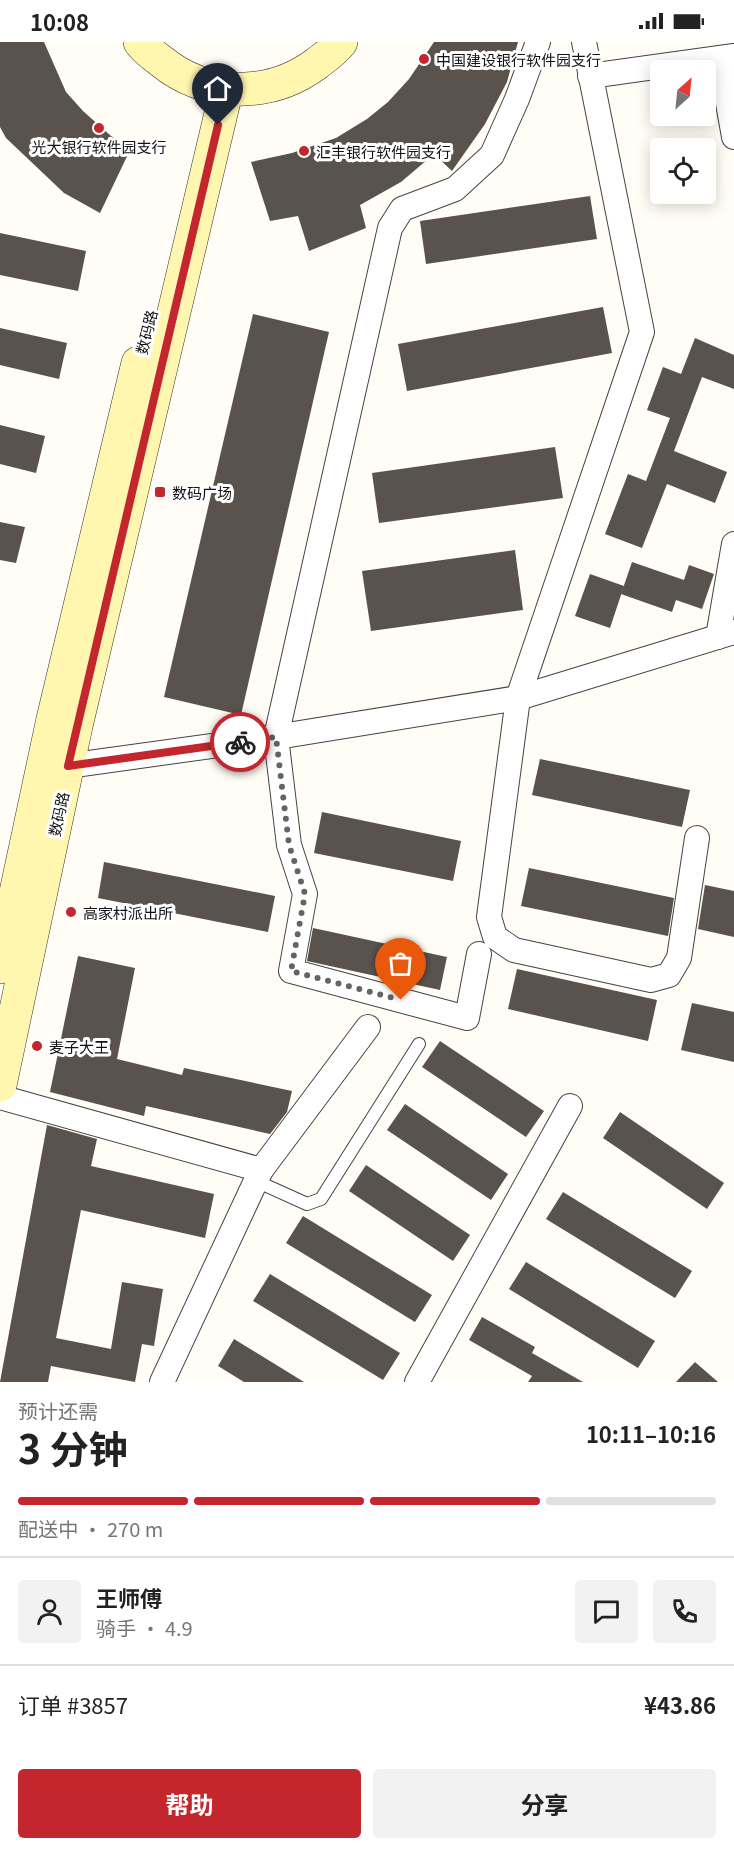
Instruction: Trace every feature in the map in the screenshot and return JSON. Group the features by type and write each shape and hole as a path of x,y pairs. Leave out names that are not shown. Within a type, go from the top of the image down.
{"main road":[{"path":"140,42 144,48 174,72 216,86 255,89 299,76 336,49 340,42"},
{"name":"数码路","path":"0,967 55,767 216,86"},
{"name":"数码路","path":"0,1085 55,767"}],"street":[{"path":"479,954 467,1018 291,971 305,894 289,845 276,737 390,228 402,208 455,189 492,155 518,99 538,42"},
{"path":"584,42 642,333 518,698 489,917 495,937 514,950 617,973 651,980 669,975 679,958 697,838"},
{"path":"590,76 727,57 734,137"},
{"path":"55,767 276,737 518,698 726,634 734,544"},
{"path":"162,1382 259,1175 368,1027"},
{"path":"0,1097 259,1175"},
{"path":"417,1382 570,1106"}],"lane":[{"path":"259,1175 307,1204 321,1199 419,1044"}],"building":[{"path":"0,42 44,42 66,92 111,136 131,148 100,213 64,193 6,138 0,127"},
{"path":"434,42 518,42 507,82 485,124 452,171 434,154 401,182 360,205 366,228 309,251 298,216 270,221 251,162 292,153 336,138 367,119 388,102 409,79"},
{"path":"590,196 597,239 426,264 420,221"},
{"path":"0,233 86,251 78,291 0,275"},
{"path":"603,307 612,353 407,391 398,344"},
{"path":"253,314 329,332 241,715 164,697"},
{"path":"0,328 67,343 59,379 0,365"},
{"path":"695,338 734,355 734,389 702,377 674,451 727,472 715,503 667,484 642,548 605,534 628,474 646,481 670,418 647,410 663,367 681,374"},
{"path":"0,425 45,436 36,473 0,464"},
{"path":"555,447 563,498 379,523 372,473"},
{"path":"0,522 25,527 16,563 0,560"},
{"path":"515,550 523,610 371,631 362,571"},
{"path":"632,562 684,580 689,565 714,574 702,609 676,600 672,612 621,594"},
{"path":"590,574 624,586 610,628 575,616"},
{"path":"540,759 690,790 682,827 532,795"},
{"path":"322,812 461,841 453,881 314,853"},
{"path":"104,862 275,896 268,932 98,898"},
{"path":"529,868 674,898 668,936 521,906"},
{"path":"705,885 734,891 734,937 698,929"},
{"path":"313,928 447,957 440,990 307,961"},
{"path":"78,956 135,968 117,1059 182,1075 184,1068 292,1091 287,1112 270,1134 146,1106 144,1116 50,1092"},
{"path":"517,969 657,1000 648,1041 508,1009"},
{"path":"692,1003 734,1012 734,1062 681,1050"},
{"path":"440,1041 544,1111 526,1137 422,1067"},
{"path":"405,1104 508,1174 491,1200 387,1130"},
{"path":"620,1112 724,1183 707,1209 603,1138"},
{"path":"47,1125 97,1139 91,1166 214,1194 205,1238 81,1210 56,1338 111,1349 122,1282 163,1289 154,1346 142,1344 135,1382 51,1366 48,1382 0,1382"},
{"path":"366,1165 470,1235 453,1261 349,1191"},
{"path":"563,1192 692,1271 675,1298 546,1219"},
{"path":"303,1216 432,1295 415,1322 286,1243"},
{"path":"526,1262 655,1341 638,1368 509,1289"},
{"path":"270,1274 400,1353 383,1380 253,1301"},
{"path":"482,1317 535,1347 532,1353 583,1382 528,1382 532,1376 469,1340"},
{"path":"234,1339 304,1382 244,1382 218,1366"},
{"path":"695,1362 718,1382 676,1382"}],"way so far":[{"path":"240,742 276,737 289,845 305,894 291,971 401,1000"}],"place":[{"name":"中国建设银行软件园支行","path":"424,59"},
{"name":"光大银行软件园支行","path":"99,128"},
{"name":"汇丰银行软件园支行","path":"304,151"},
{"name":"数码广场","path":"160,492"},
{"name":"高家村派出所","path":"71,912"},
{"name":"麦子大王","path":"37,1046"}],"route":[{"path":"218,125 68,766 240,742"}]}
